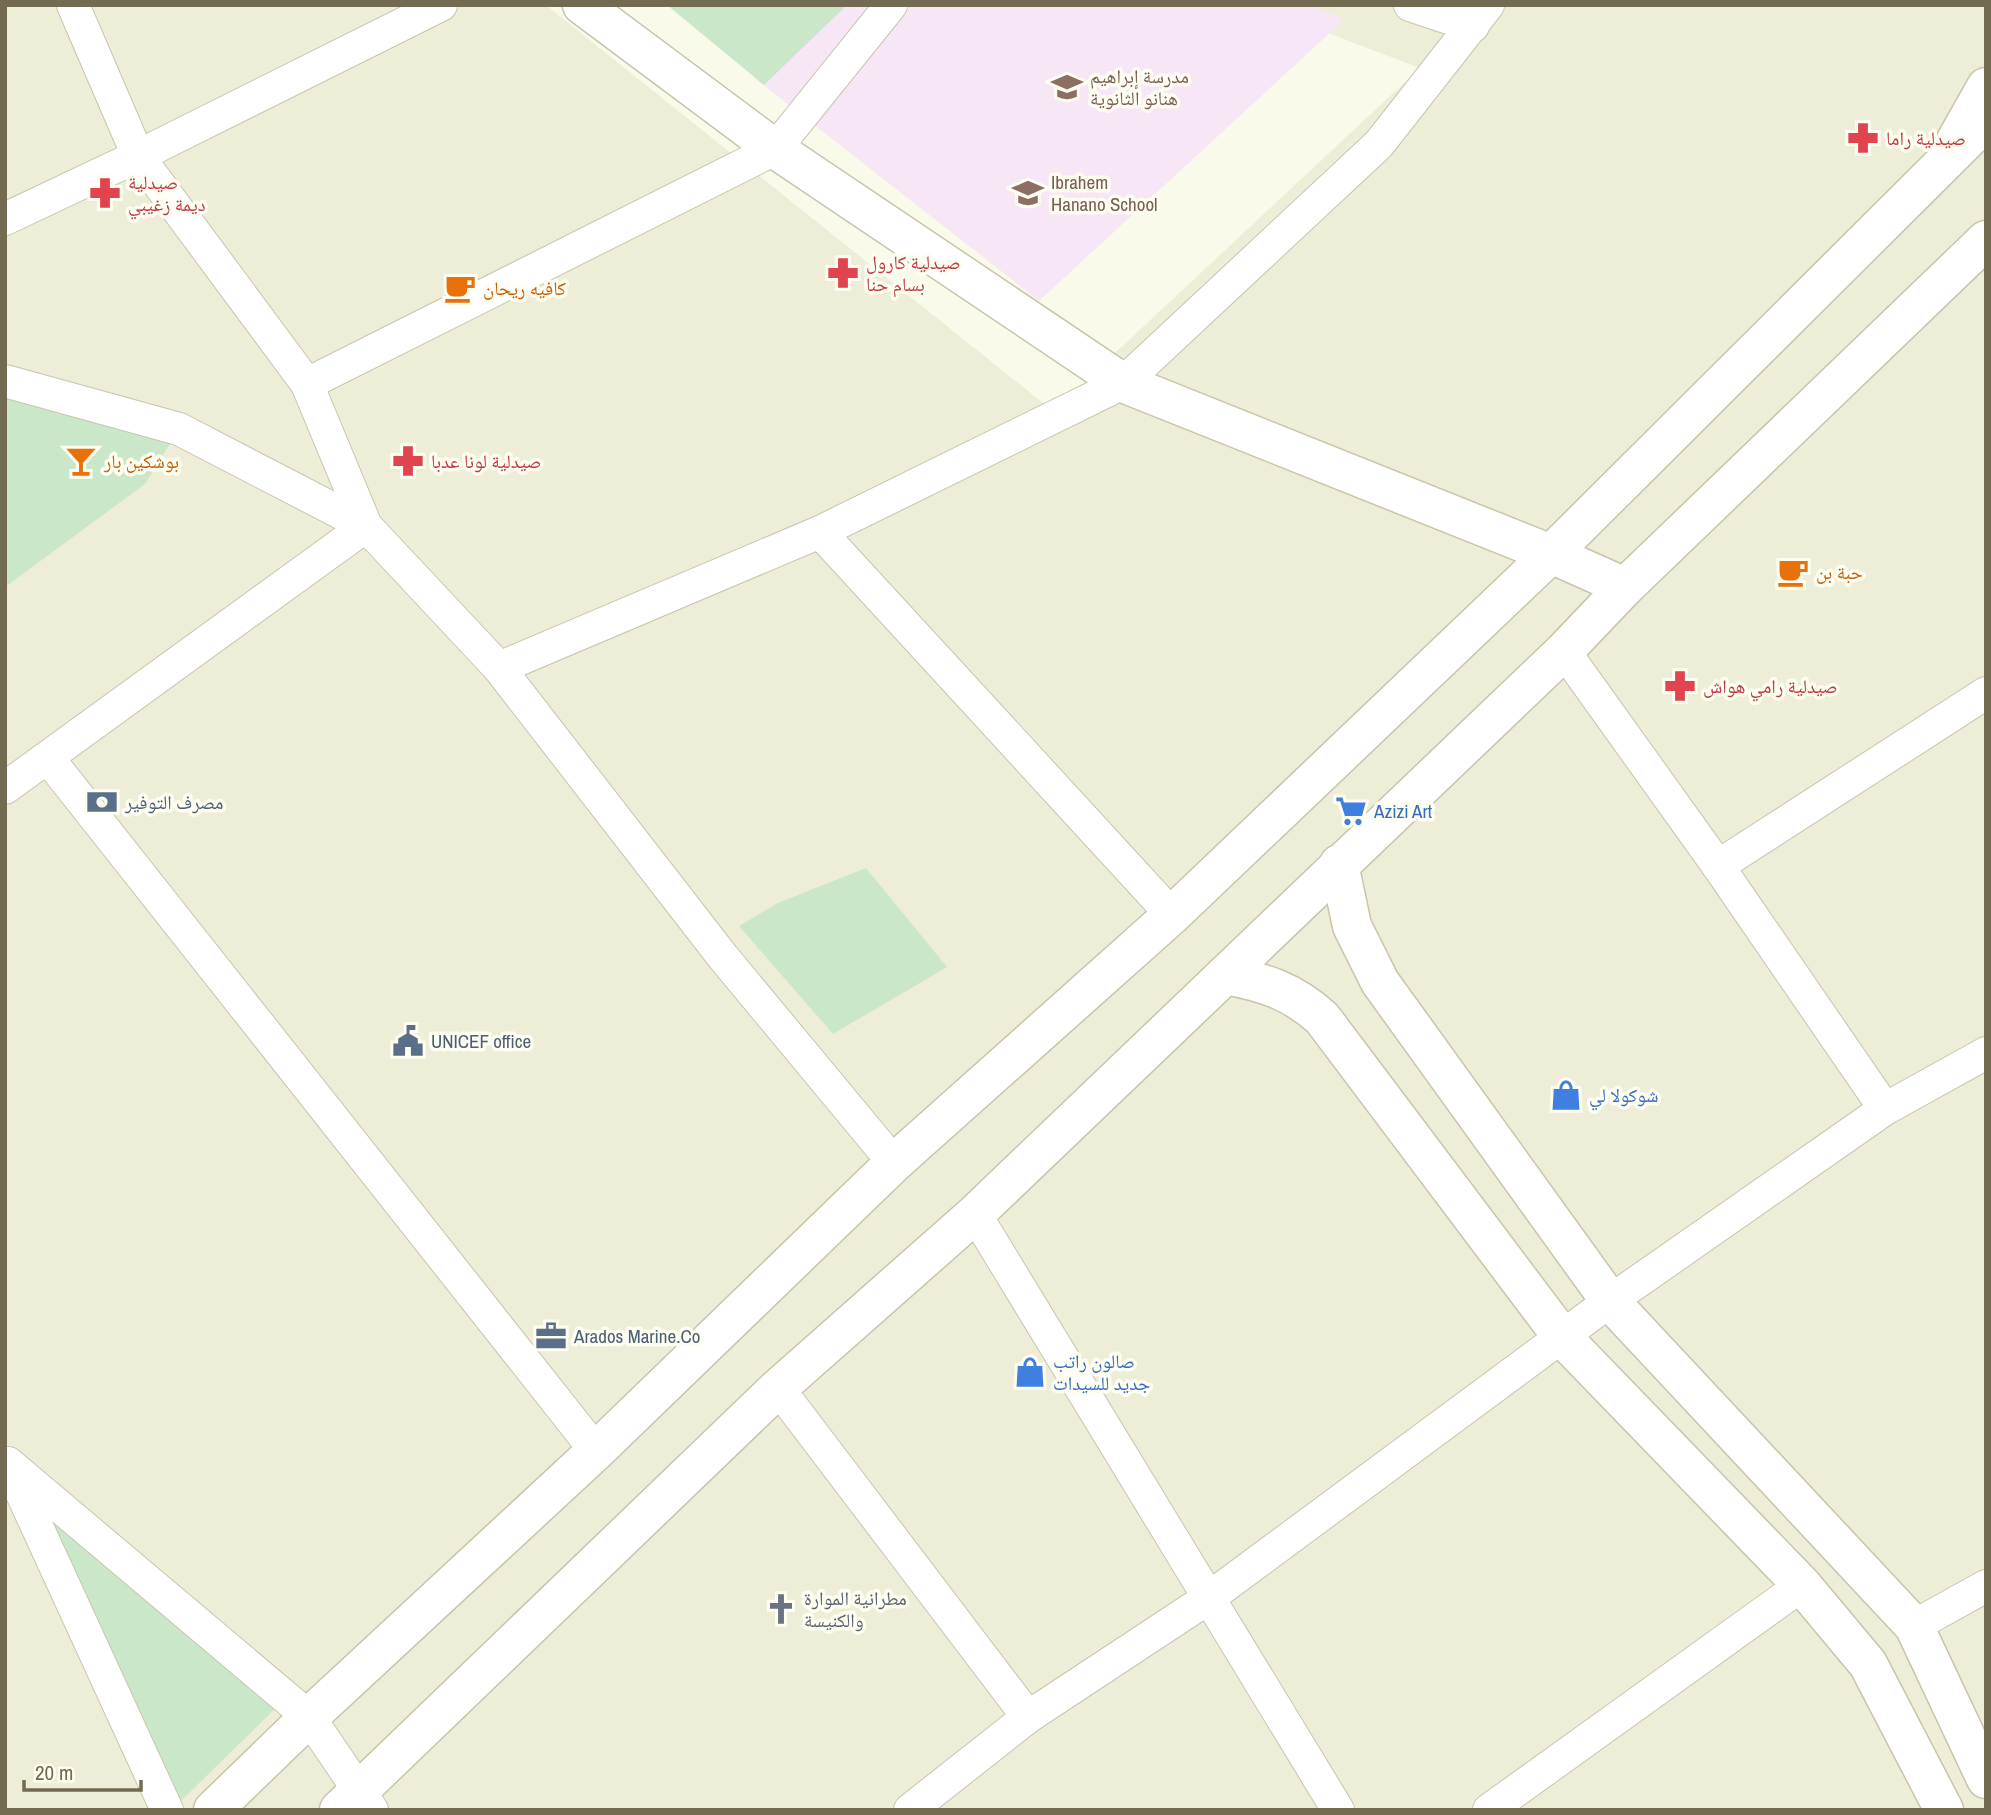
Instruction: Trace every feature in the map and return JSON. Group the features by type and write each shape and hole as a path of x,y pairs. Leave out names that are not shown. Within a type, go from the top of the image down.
{"main road":[{"path":"582,5 775,149 1123,383 1551,554 1625,587"},
{"path":"1941,167 1986,87"},
{"path":"213,1810 309,1717 596,1451 894,1163 1172,915 1551,554 1986,121"},
{"path":"356,1803 778,1388 975,1214 1564,651 1625,587 1986,240"},
{"path":"1339,864 1352,926 1380,982 1610,1301 1914,1626 1986,1779"},
{"path":"1225,975 1266,984 1285,992 1304,1001 1322,1018 1563,1338 1802,1585 1868,1664 1944,1810"}],"street":[{"path":"73,5 138,156 307,384 366,526"},
{"path":"5,219 138,156 440,5"},
{"path":"307,384 775,149 891,5"},
{"path":"1410,5 1481,15"},
{"path":"499,668 820,532 1123,383 1379,144 1481,15"},
{"path":"5,381 179,429 366,526 499,668 723,957 894,1163"},
{"path":"5,788 366,526"},
{"path":"820,532 1172,915"},
{"path":"1564,651 1718,866 1885,1109"},
{"path":"1718,866 1986,693"},
{"path":"48,758 596,1451"},
{"path":"910,1810 1028,1717 1210,1597 1610,1301 1885,1109 1986,1053"},
{"path":"975,1214 1338,1810"},
{"path":"778,1388 1028,1717"},
{"path":"6,1460 309,1717 356,1803"},
{"path":"6,1460 167,1810"},
{"path":"1489,1810 1802,1585"},
{"path":"1914,1626 1986,1586"}],"shaded area":[{"path":"5,5 546,5 1053,411 1420,68 1254,5 1986,5 1986,1810 5,1810"},
{"path":"667,5 847,5 764,85"},
{"name":"Ibrahem Hanano School","path":"841,5 1308,5 1345,19 1039,301 753,77"},
{"path":"5,381 179,429 145,484 5,587"},
{"path":"866,868 947,967 833,1034 739,926 778,903"},
{"path":"43,1505 279,1705 180,1802"}],"place":[{"name":"مدرسة إبراهيم هنانو الثانوية","path":"1067,87"},
{"name":"صيدلية راما","path":"1863,138"},
{"name":"صيدلية ديمة زغيبي","path":"105,193"},
{"name":"Ibrahem Hanano School","path":"1028,193"},
{"name":"صيدلية كارول بسام حنا","path":"843,273"},
{"name":"كافيه ريحان","path":"460,288"},
{"name":"بوشكين بار","path":"81,461"},
{"name":"صيدلية لونا عدبا","path":"408,461"},
{"name":"حبة بن","path":"1793,572"},
{"name":"صيدلية رامي هواش","path":"1680,686"},
{"name":"مصرف التوفير","path":"102,802"},
{"name":"Azizi Art","path":"1351,811"},
{"name":"UNICEF office","path":"408,1041"},
{"name":"شوكولا لي","path":"1566,1095"},
{"name":"Arados Marine.Co","path":"551,1336"},
{"name":"صالون راتب جديد للسيدات","path":"1030,1372"},
{"name":"مطرانية الموارة والكنيسة","path":"781,1609"}]}
